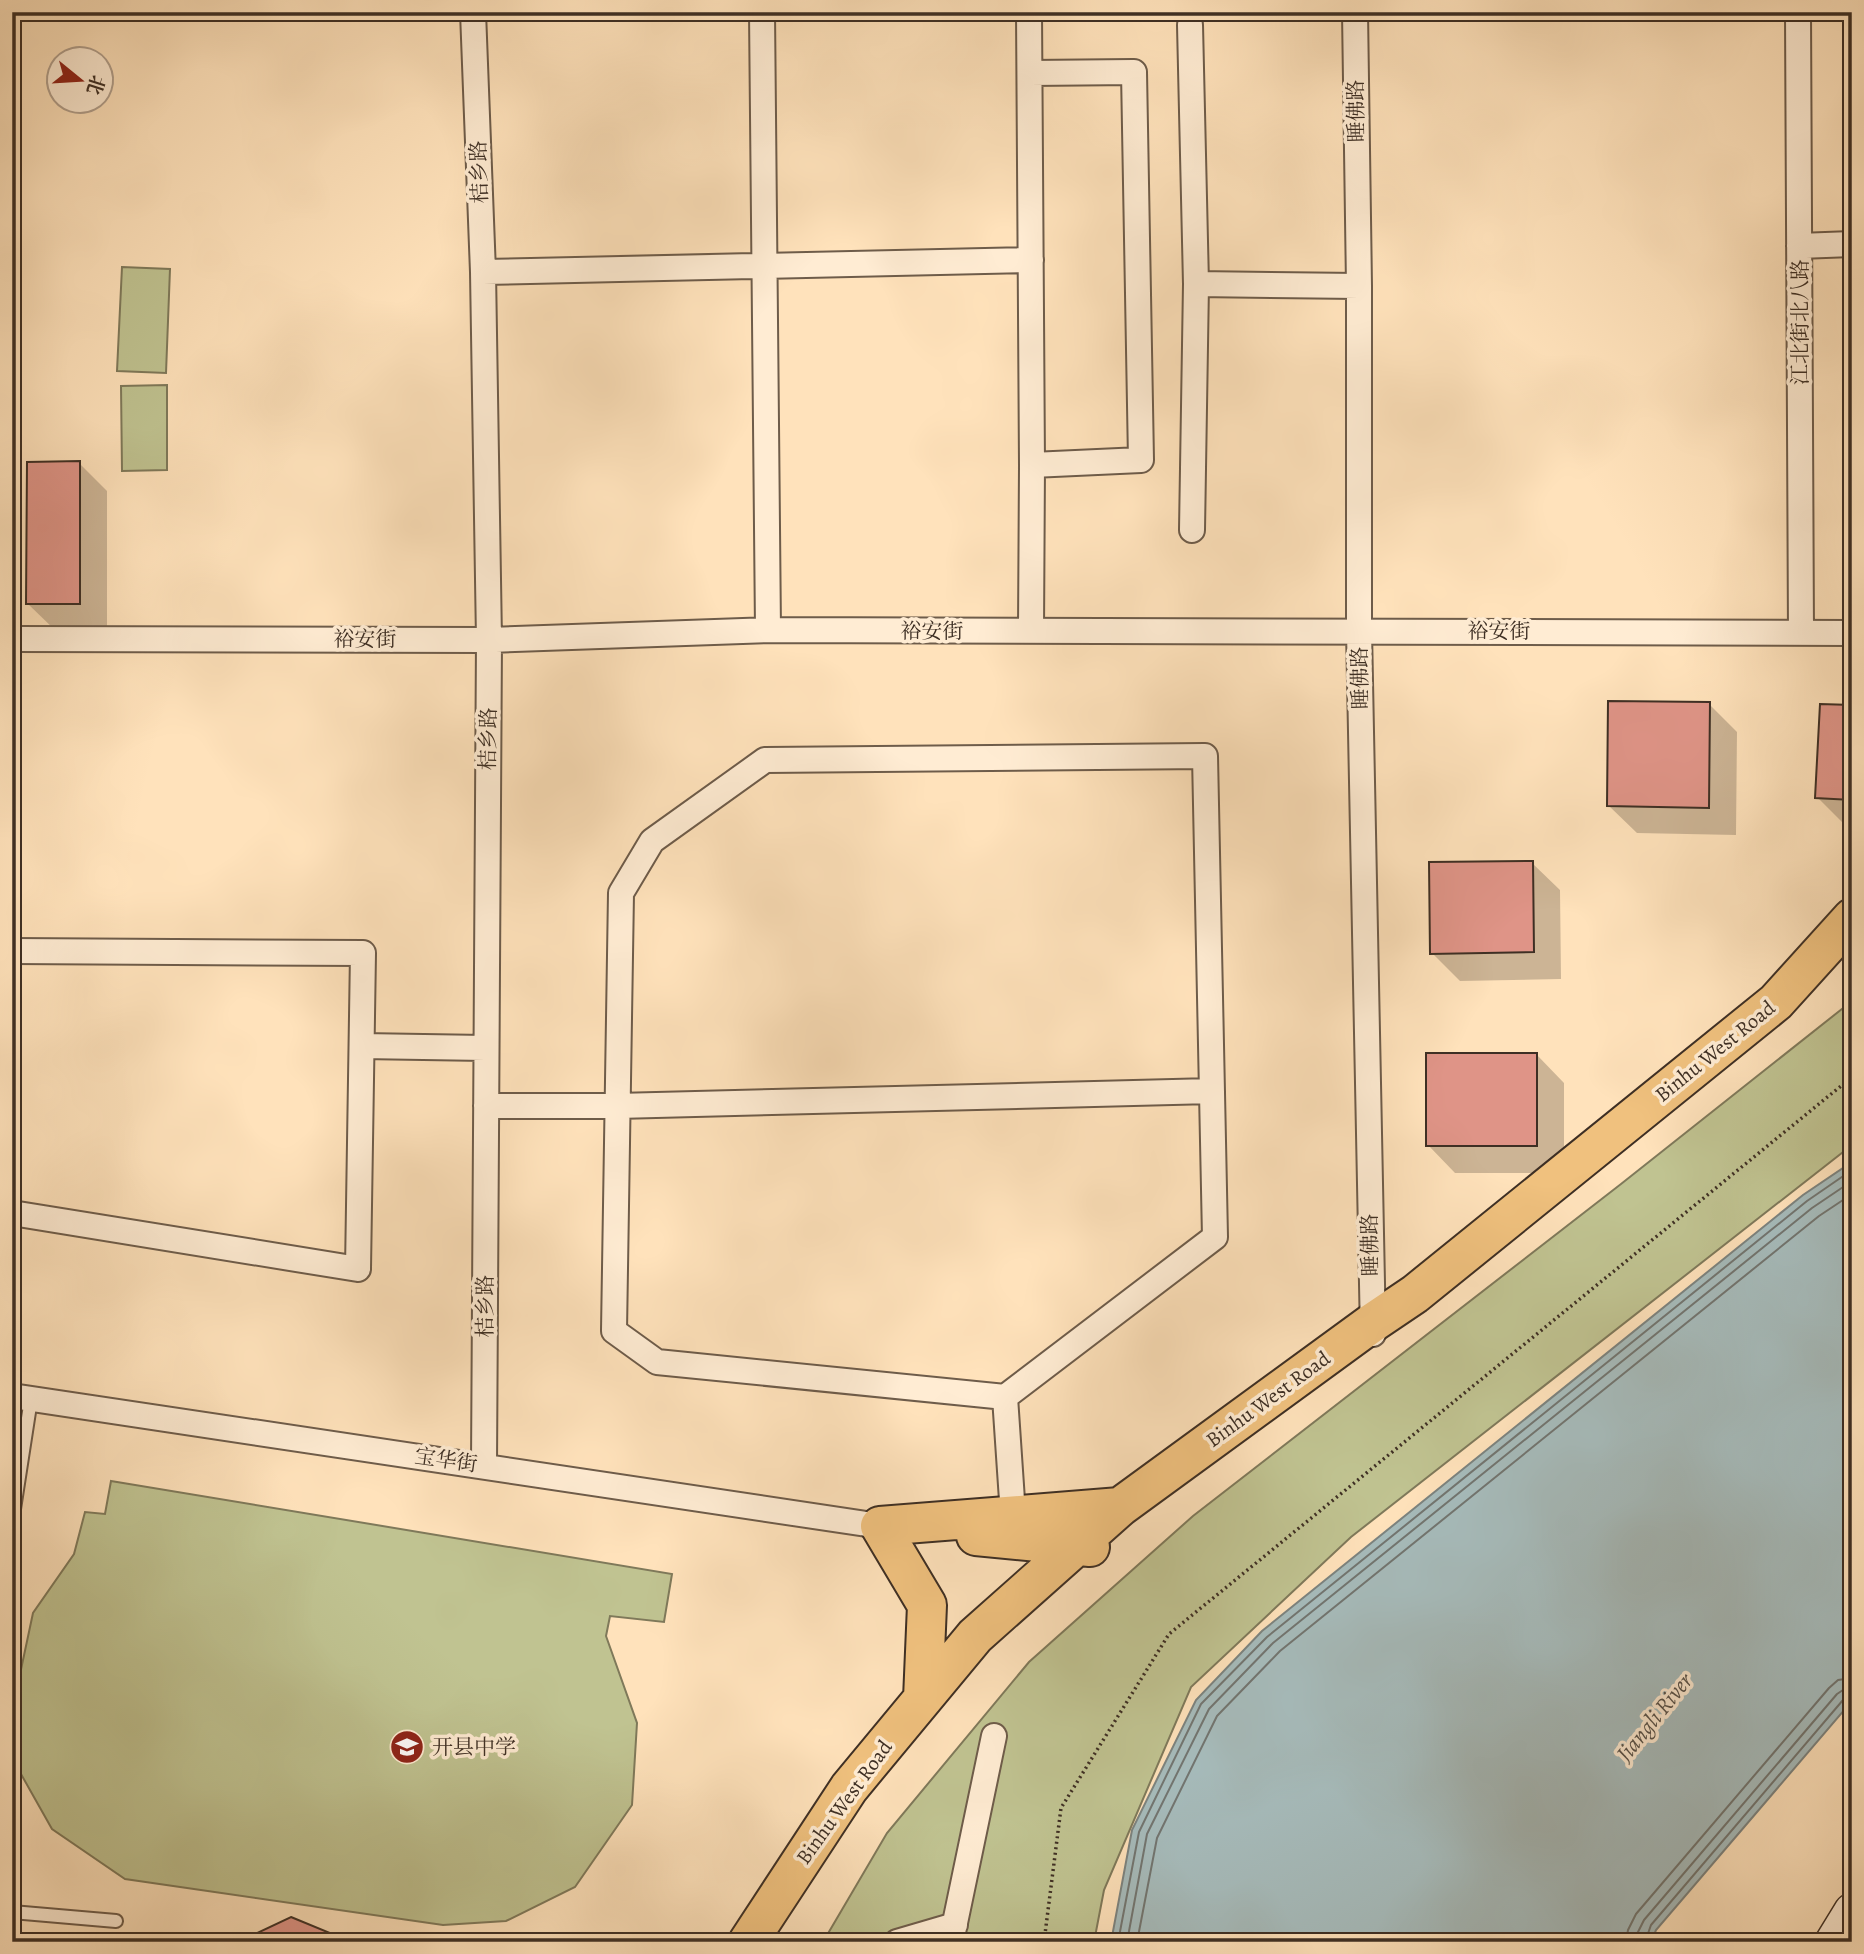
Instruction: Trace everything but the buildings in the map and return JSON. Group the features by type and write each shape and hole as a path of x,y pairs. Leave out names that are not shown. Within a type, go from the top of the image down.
{"main road":[{"name":"Binhu West Road","path":"767,1942 862,1798 961,1666 975,1636 1087,1547 1130,1520 1373,1333 1415,1294 1776,1002 1852,918"},
{"name":"Binhu West Road","path":"1087,1547 1120,1507 1373,1333 1425,1307 1788,1013 1852,943"},
{"path":"880,1526 1120,1507"},
{"path":"880,1526 1087,1547"},
{"path":"880,1526 945,1594 961,1666"},
{"path":"880,1526 927,1605 923,1699"},
{"name":"Binhu West Road","path":"748,1942 849,1788 923,1699 961,1666"}],"street":[{"name":"桔乡路","path":"472,12 483,272 489,640 484,1465"},
{"path":"762,12 768,631"},
{"path":"1029,12 1031,631"},
{"name":"睡佛路","path":"1355,12 1359,286 1359,631 1373,1333"},
{"name":"江北街北八路","path":"1798,12 1801,633"},
{"path":"1190,24 1196,284 1192,530"},
{"path":"1030,73 1134,72 1141,460 1032,465"},
{"path":"1799,246 1852,244"},
{"path":"483,272 1031,260"},
{"path":"1196,284 1359,286"},
{"name":"裕安街","path":"12,639 489,640 768,631 1852,633"},
{"path":"1205,756 1214,1237 1005,1397 657,1362 614,1331 617,1106 621,893 652,841 765,760 1205,756"},
{"path":"12,951 363,953 358,1269 12,1213"},
{"path":"362,1046 485,1048"},
{"path":"486,1106 617,1106 1212,1091"},
{"name":"宝华街","path":"21,1397 880,1526"},
{"path":"1005,1397 1013,1515"},
{"path":"897,1942 953,1934 994,1736"}],"lane":[{"path":"12,1522 21,1397"},
{"path":"12,1912 116,1921"}],"path":[{"path":"1044,1942 1061,1808 1169,1634 1852,1077"}],"green space":[{"path":"122,267 170,269 166,373 117,371"},
{"path":"167,385 167,470 122,471 121,386"},
{"path":"1852,1001 1852,1145 1351,1537 1191,1687 1104,1890 1094,1942 823,1942 887,1833 1029,1662 1193,1516"},
{"name":"开县中学","path":"111,1481 672,1574 664,1622 610,1616 606,1636 637,1723 632,1805 575,1887 506,1921 443,1925 125,1879 52,1829 17,1767 16,1693 33,1613 74,1554 85,1512 105,1514"}],"water":[{"name":"Jiangli River","path":"1852,1162 1852,1701 1656,1930 1651,1942 1111,1942 1132,1830 1196,1700 1262,1631 1803,1195"}],"place":[{"name":"开县中学","path":"407,1747"}]}
